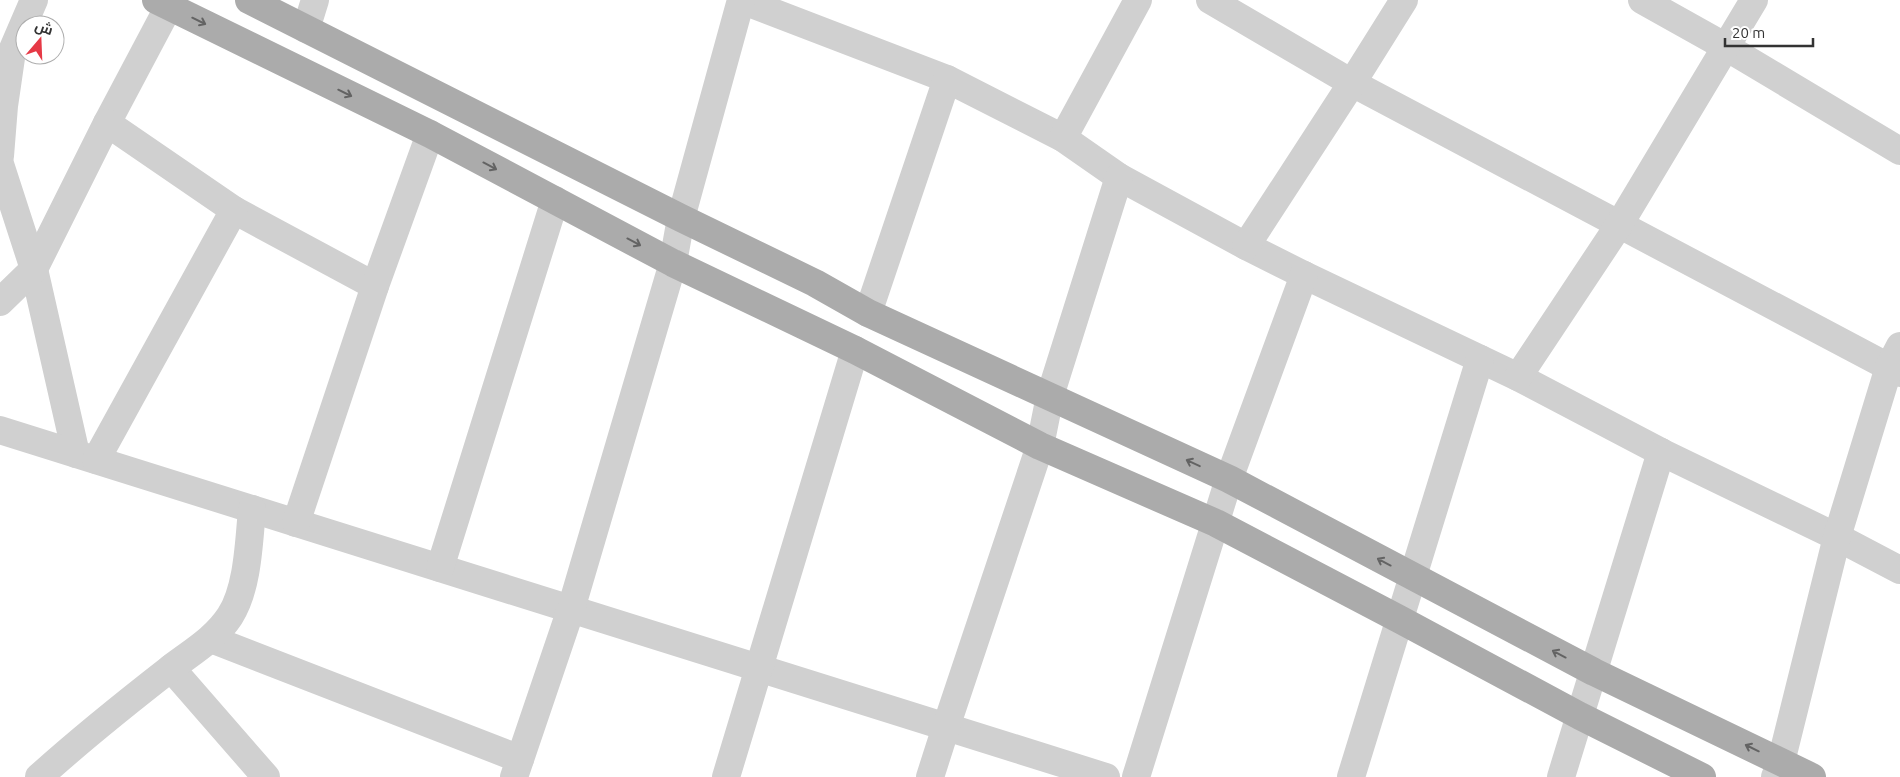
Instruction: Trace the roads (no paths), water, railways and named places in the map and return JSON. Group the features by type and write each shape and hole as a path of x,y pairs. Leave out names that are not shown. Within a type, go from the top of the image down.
{"main road":[{"path":"249,0 815,284 868,313 1229,479 1778,770 1812,777"},
{"path":"162,3 430,134 673,263 855,350 1040,446 1216,523 1580,716 1702,777"}],"street":[{"path":"0,156 6,50 34,0"},
{"path":"306,29 315,0"},
{"path":"211,639 517,768 571,609 673,263 681,218 741,0 947,79 1063,138 1119,176 1246,246 1518,377 1661,452 1837,537 1900,570"},
{"path":"1063,138 1138,0"},
{"path":"1246,246 1404,0"},
{"path":"1642,0 1726,47 1900,151"},
{"path":"1518,377 1619,225 1754,0"},
{"path":"1214,1 1352,83 1619,225 1896,362 1837,537 1778,770"},
{"path":"0,302 34,269 107,123 162,3"},
{"path":"868,313 947,79"},
{"path":"107,123 234,210 375,286"},
{"path":"296,523 375,286 430,134"},
{"path":"0,164 34,269 86,457"},
{"path":"930,777 1040,446 1050,396 1119,176"},
{"path":"440,568 555,200"},
{"path":"86,457 234,210"},
{"path":"1136,777 1229,479 1304,275"},
{"path":"726,777 855,350"},
{"path":"1351,777 1480,359"},
{"path":"0,430 1106,777"},
{"path":"1562,777 1661,452"},
{"path":"47,774 171,668 211,639 231,615 241,591 252,509"},
{"path":"171,668 266,777"}]}
